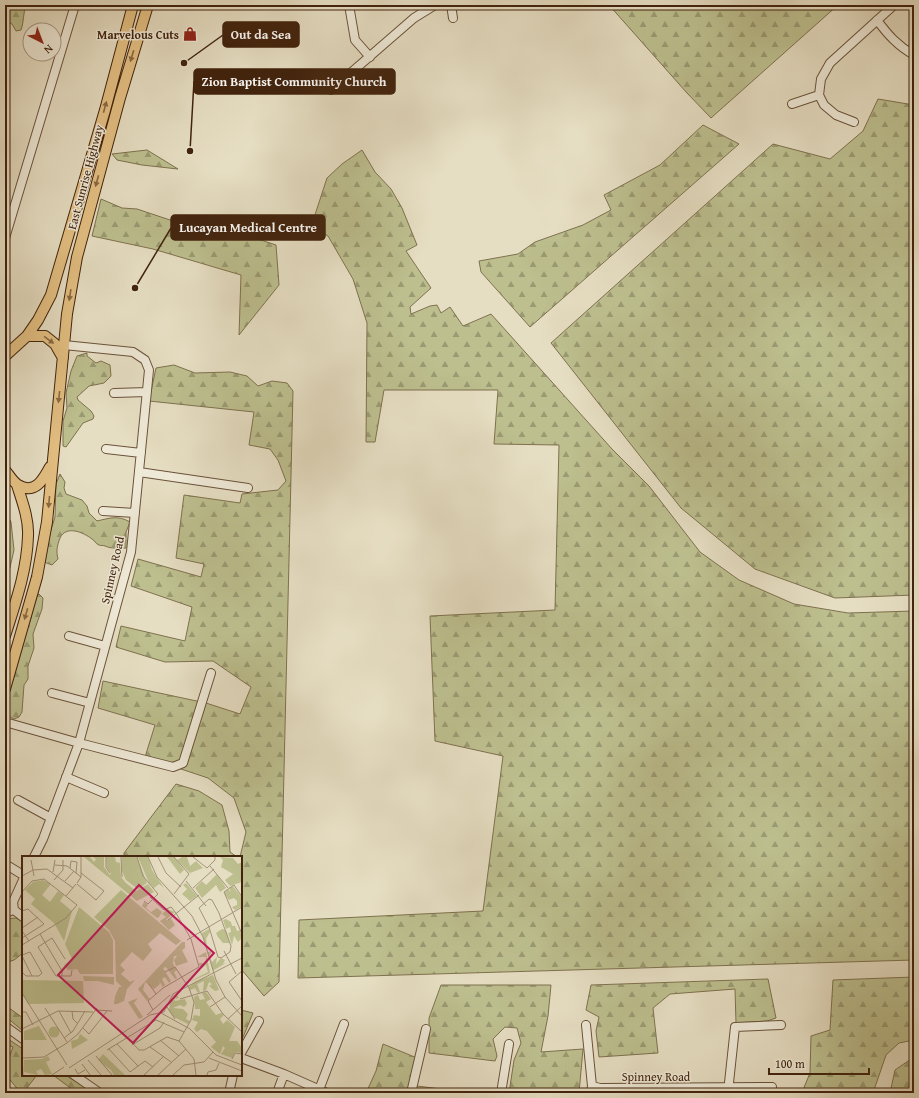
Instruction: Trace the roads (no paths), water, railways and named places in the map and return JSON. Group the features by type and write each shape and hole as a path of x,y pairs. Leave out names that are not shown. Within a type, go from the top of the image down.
{"main road":[{"name":"East Sunrise Highway","path":"5,356 27,336 38,320 51,295 105,110 132,5"},
{"name":"East Sunrise Highway","path":"52,464 67,314 76,257 145,6"},
{"path":"27,336 45,336 55,344 63,358"},
{"path":"17,485 27,488 36,487 43,480 52,464"},
{"path":"5,689 37,577 47,522 52,464"},
{"path":"5,470 17,485 25,511 28,535 24,573 5,636"}],"street":[{"path":"5,238 75,5"},
{"path":"349,5 355,40 370,57"},
{"path":"331,90 414,18 435,5"},
{"path":"451,5 453,18"},
{"path":"854,122 836,115 824,105 819,95 821,79 830,62 894,5"},
{"path":"877,20 890,37 902,48 914,55"},
{"path":"792,104 819,95"},
{"name":"Spinney Road","path":"34,856 43,839 79,743 131,552 149,370 145,360 133,352 64,345"},
{"path":"114,393 147,392"},
{"path":"106,449 141,453"},
{"path":"139,472 248,488"},
{"path":"103,511 135,513"},
{"path":"69,636 105,646"},
{"path":"5,722 173,767 183,763 212,673"},
{"path":"52,693 90,703"},
{"path":"66,777 104,793"},
{"path":"18,800 51,818"},
{"path":"5,864 22,874"},
{"path":"22,882 13,902 14,910 22,915"},
{"path":"5,913 14,910"},
{"path":"242,1051 259,1021"},
{"path":"242,1058 323,1091 344,1024"},
{"path":"586,1025 591,1090"},
{"path":"727,1090 735,1027 781,1025"},
{"path":"5,1026 22,1038"},
{"path":"410,1093 426,1028"},
{"path":"501,1093 509,1044"},
{"path":"277,1093 284,1074"},
{"path":"75,1076 100,1093"},
{"path":"229,1093 234,1076"},
{"name":"Spinney Road","path":"591,1090 600,1088 727,1090 772,1087"}],"place":[{"name":"Marvelous Cuts","path":"190,34"},
{"name":"Out da Sea","path":"184,63"},
{"name":"Zion Baptist Community Church","path":"190,151"},
{"name":"Lucayan Medical Centre","path":"135,288"}]}
